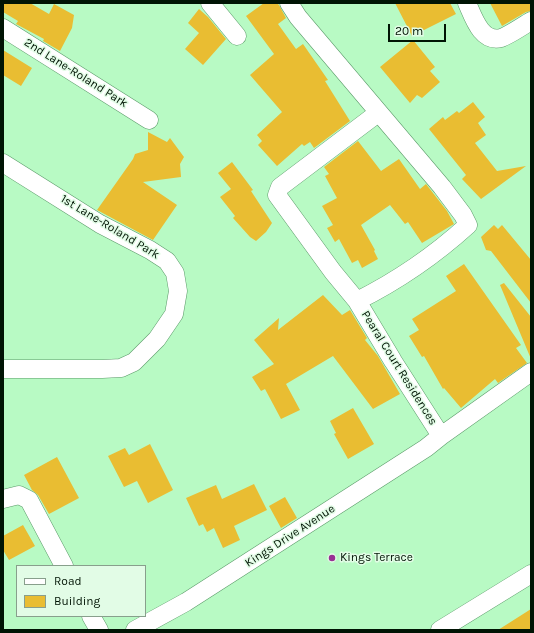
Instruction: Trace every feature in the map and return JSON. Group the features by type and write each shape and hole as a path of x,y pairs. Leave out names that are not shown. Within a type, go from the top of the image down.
{"street":[{"path":"210,3 238,36"},
{"name":"Pearal Court Residences","path":"289,3 298,17 442,187 463,215 468,225 447,244 415,267 357,301"},
{"path":"467,3 482,32 490,38 500,38 531,21"},
{"name":"2nd Lane-Roland Park","path":"3,28 149,120"},
{"name":"Pearal Court Residences","path":"378,112 280,187 277,195 328,266 357,301 441,436"},
{"name":"1st Lane-Roland Park","path":"3,163 100,224 150,250 167,261 175,273 178,291 174,314 157,338 134,362 121,368 3,369"},
{"name":"Kings Drive Avenue","path":"135,630 186,602 285,540 376,479 426,448 531,372"},
{"path":"3,499 19,495 29,500 63,565"},
{"path":"440,630 531,574"},
{"path":"92,617 98,630"}],"building":[{"path":"3,3 30,3 49,14 54,4 74,15 72,28 60,51 43,41 44,39 16,24 18,21 3,12"},
{"path":"264,3 277,3 279,5 286,18 278,24 296,49 303,44 328,80 325,81 350,121 314,148 310,142 304,146 302,144 277,166 258,145 262,141 257,135 282,112 250,75 274,54 246,16"},
{"path":"395,3 450,3 456,14 412,36"},
{"path":"490,3 531,3 531,11 526,12 502,26"},
{"path":"199,9 208,17 226,39 203,65 185,49 199,33 188,23"},
{"path":"413,40 435,67 430,71 440,82 422,98 417,95 410,103 380,67"},
{"path":"3,50 32,68 21,86 3,75"},
{"path":"473,102 485,117 478,123 486,135 475,143 497,171 526,166 481,199 462,179 466,175 429,129 443,117 445,120 457,111 459,113"},
{"path":"148,132 167,142 170,138 184,157 180,164 181,177 143,182 177,205 153,240 97,210 135,154 148,150"},
{"path":"358,141 381,171 399,159 420,189 426,184 447,211 454,224 422,243 408,222 405,224 390,205 361,225 375,250 374,251 378,259 362,268 358,260 352,263 339,239 335,242 327,228 333,225 322,206 337,198 325,176 329,174 324,167"},
{"path":"232,162 253,190 251,191 272,223 266,232 256,241 250,237 233,218 235,216 220,197 231,189 218,173"},
{"path":"494,225 498,229 502,225 531,260 531,303 491,251 486,250 481,237"},
{"path":"464,264 521,345 516,348 527,363 498,383 495,379 461,408 444,388 443,389 424,356 422,357 409,336 419,330 412,319 456,291 446,276"},
{"path":"504,283 531,317 531,359 500,285"},
{"path":"323,295 342,315 350,310 367,338 365,340 378,356 400,394 373,409 333,356 286,384 300,410 281,419 265,389 261,391 252,377 274,364 254,340 279,318 278,330"},
{"path":"353,408 374,444 348,459 334,434 336,433 330,421"},
{"path":"150,444 173,490 148,503 137,481 124,487 108,456 125,448 129,455"},
{"path":"57,457 79,498 49,514 38,495 32,490 24,475"},
{"path":"254,484 267,510 234,526 240,540 223,548 214,528 207,532 203,524 199,526 186,498 216,485 222,499"},
{"path":"285,497 297,518 281,528 269,506"},
{"path":"23,525 35,546 9,560 3,550 3,536"},
{"path":"531,609 531,630 498,630"}],"place":[{"name":"Kings Terrace","path":"332,558"}]}
